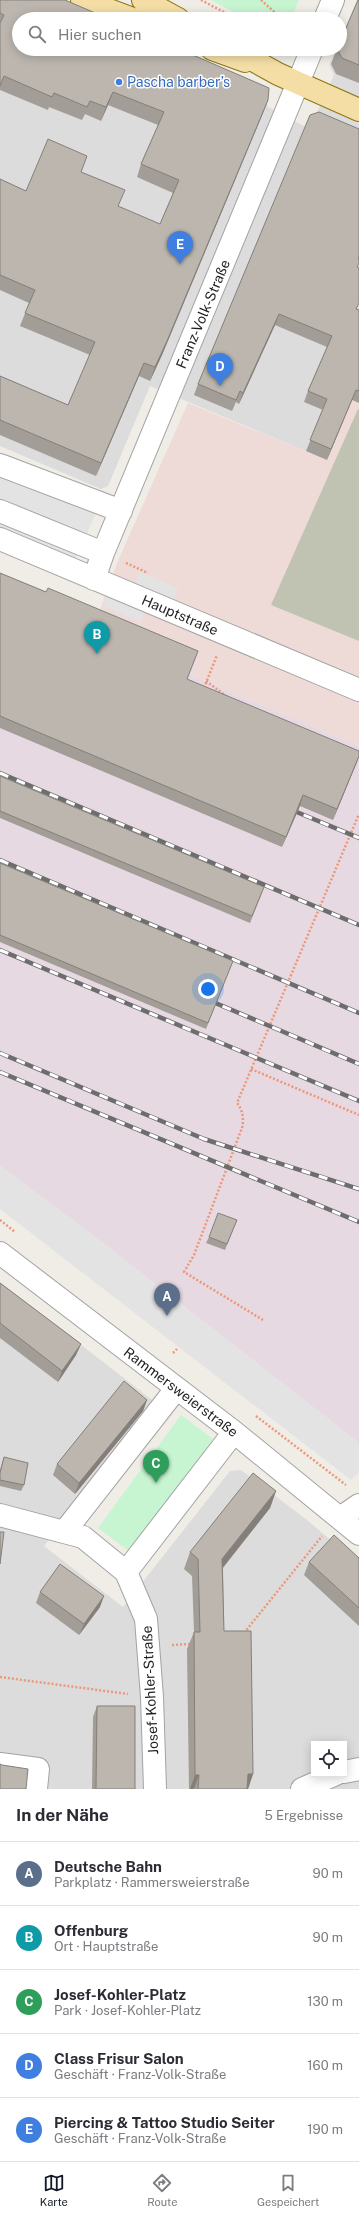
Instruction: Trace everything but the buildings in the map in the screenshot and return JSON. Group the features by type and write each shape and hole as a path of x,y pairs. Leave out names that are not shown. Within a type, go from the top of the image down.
{"main road":[{"path":"82,0 114,12"},
{"path":"143,0 165,12"},
{"path":"230,56 278,74 359,110"},
{"path":"246,56 278,74"}],"street":[{"path":"328,12 333,0"},
{"name":"Franz-Volk-Straße","path":"94,579 103,553 309,56"},
{"path":"0,464 121,511"},
{"path":"0,511 103,553"},
{"name":"Hauptstraße","path":"0,540 359,690"},
{"name":"Rammersweierstraße","path":"0,1253 234,1432 359,1534"},
{"path":"65,1531 176,1389"},
{"path":"0,1515 83,1537 126,1572 234,1432"},
{"path":"340,1518 359,1505"},
{"name":"Josef-Kohler-Straße","path":"126,1572 146,1619 152,1697 155,1789"},
{"path":"0,1764 38,1769 36,1789"},
{"path":"347,1771 359,1769"},
{"path":"302,1789 329,1777"}],"path":[{"path":"201,0 224,12"},
{"path":"261,0 274,12"},
{"path":"202,693 216,656"},
{"path":"206,681 228,698"},
{"path":"199,689 204,687"},
{"path":"263,1320 184,1272 194,1255 242,1128 244,1120 240,1107 237,1103 359,814"},
{"path":"251,1069 359,1116"},
{"path":"177,1349 174,1353 180,1358"},
{"path":"254,1414 346,1485"},
{"path":"241,1636 316,1542 340,1518"},
{"path":"148,1646 192,1644"},
{"path":"0,1677 152,1697"}],"shaded area":[{"path":"0,0 12,12 12,56 53,56 265,99 268,107 304,126 313,121 334,75 329,65 333,56 347,56 347,24 357,0 359,0 359,403 353,401 327,460 150,386 108,486 101,489 0,446"},
{"path":"352,400 359,403 359,746 191,675 197,659 97,618 117,563 188,403 327,460"},
{"path":"359,409 359,641 271,605"},
{"path":"0,458 101,502 75,561 0,529"},
{"path":"140,572 178,588 173,600 135,584"},
{"path":"0,577 197,659 191,675 359,746 359,1443 94,1236 0,1166"},
{"path":"108,594 146,609 141,622 103,606"},
{"path":"0,1166 94,1236 359,1443 359,1472 351,1480 0,1209"},
{"path":"0,1282 156,1403 44,1546 123,1607 230,1471 241,1470 307,1520 359,1564 359,1789 0,1789"}],"green space":[{"path":"211,0 299,0 294,12 234,12"},
{"path":"181,1415 213,1439 130,1552 98,1528"}],"railway":[{"path":"0,773 359,925"},
{"path":"287,808 359,838"},
{"path":"0,860 359,1013"},
{"path":"0,950 359,1101"},
{"path":"206,999 359,1064"},
{"path":"0,1053 204,1139 359,1189"},
{"path":"0,1072 359,1222"}],"place":[{"name":"Pascha barber’s","path":"119,82"},
{"name":"Piercing & Tattoo Studio Seiter","path":"180,264"},
{"name":"Class Frisur Salon","path":"220,386"},
{"name":"Offenburg","path":"97,654"},
{"name":"Deutsche Bahn","path":"167,1316"},
{"name":"Josef-Kohler-Platz","path":"156,1483"}]}
